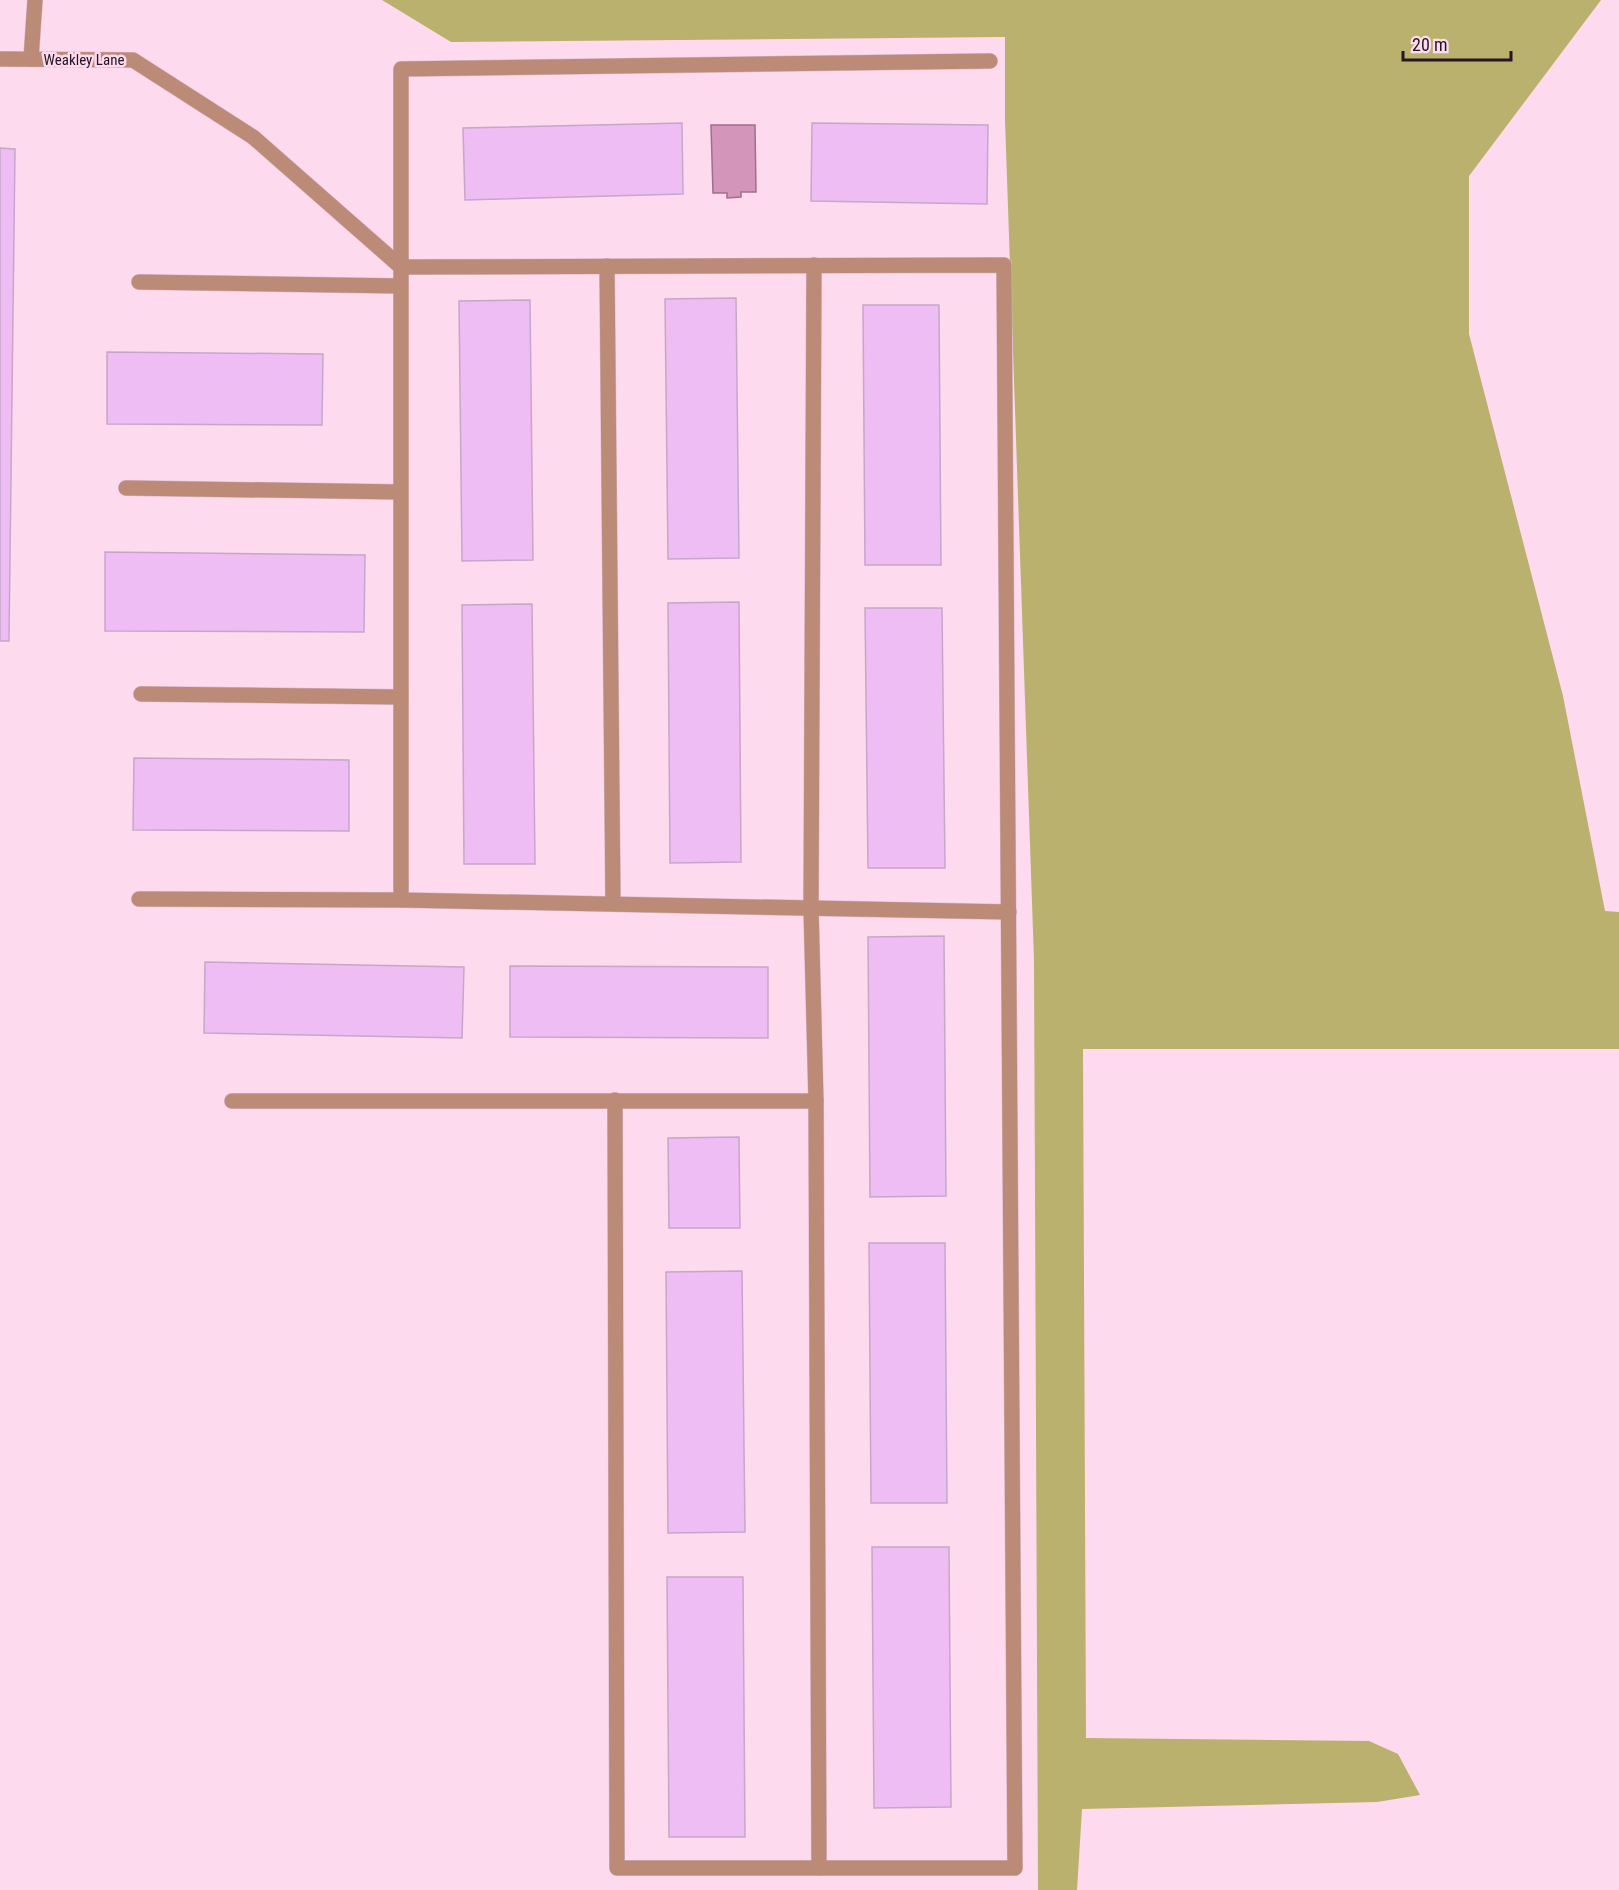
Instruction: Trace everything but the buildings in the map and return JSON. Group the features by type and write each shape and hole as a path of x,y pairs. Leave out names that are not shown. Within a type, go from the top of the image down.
{"street":[{"path":"31,59 35,0"},
{"name":"Weakley Lane","path":"0,59 133,60 253,137 401,267"},
{"path":"400,900 401,69 990,62"},
{"path":"814,265 811,908 816,1101 819,1868"},
{"path":"401,267 1004,265 1015,1868 617,1868 615,1101"},
{"path":"607,266 613,904"},
{"path":"139,282 400,286"},
{"path":"126,488 400,492"},
{"path":"141,694 400,698"},
{"path":"139,899 400,900 1009,912"},
{"path":"232,1101 816,1101"}],"shaded area":[{"path":"382,0 1601,0 1469,176 1469,334 1563,696 1605,911 1619,912 1619,1049 1083,1049 1086,1738 1369,1741 1398,1754 1420,1795 1377,1802 1082,1809 1077,1890 1038,1890 1034,960 1005,120 1005,37 451,42"},
{"path":"711,125 755,125 756,192 741,192 741,197 727,198 727,193 713,193"}]}
